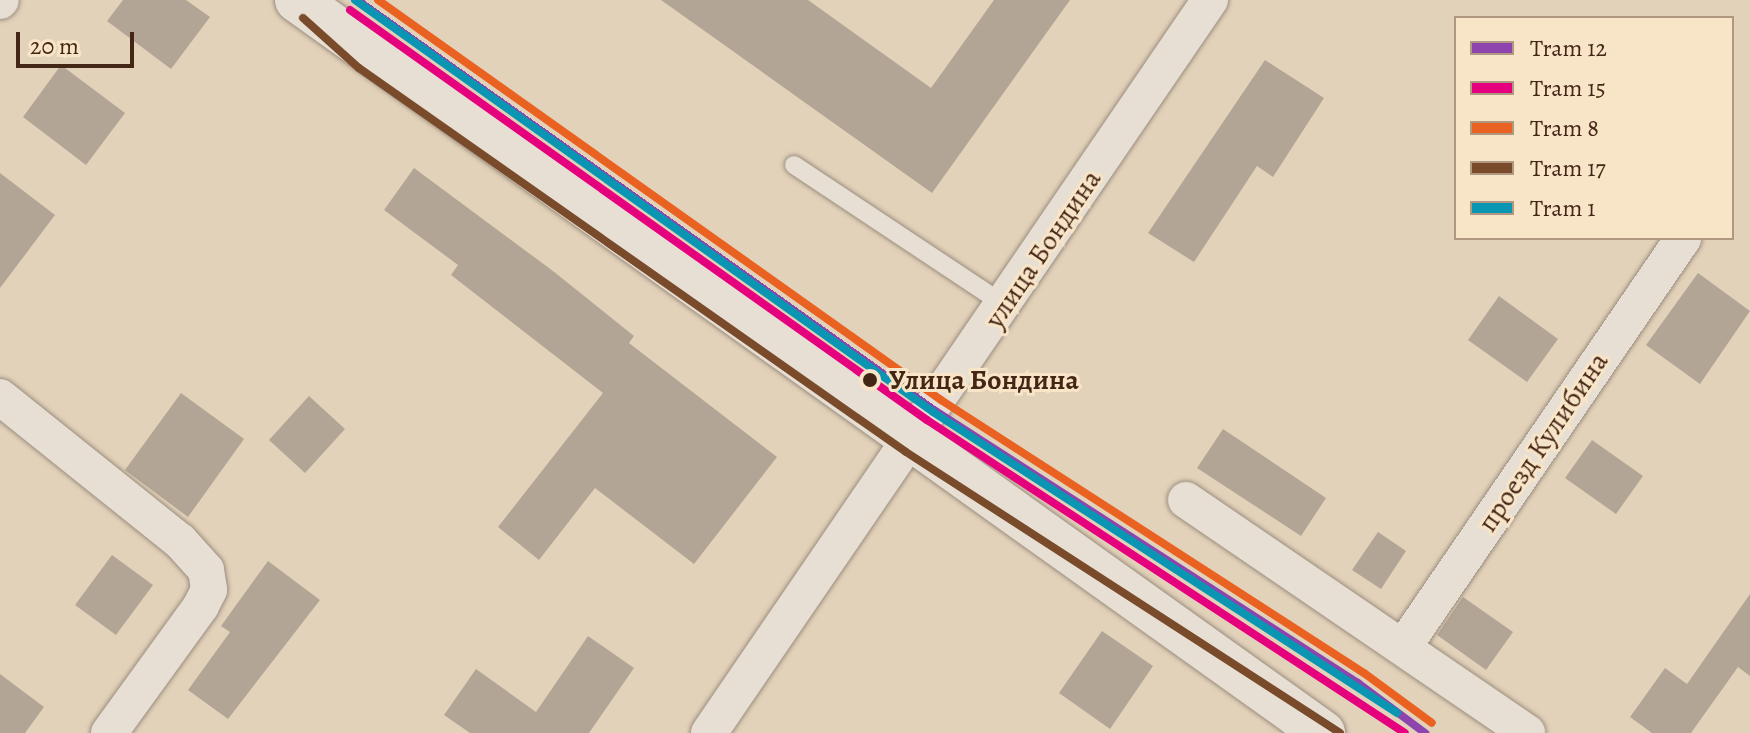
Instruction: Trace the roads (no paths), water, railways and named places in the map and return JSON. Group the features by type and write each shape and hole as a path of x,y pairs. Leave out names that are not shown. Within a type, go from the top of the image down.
{"main road":[{"path":"297,0 1323,733"}],"street":[{"name":"улица Бондина","path":"709,733 914,440 1210,0"},
{"name":"проезд Кулибина","path":"1404,646 1682,240"},
{"path":"0,397 180,541 206,570 209,590 201,606 109,733"},
{"path":"1186,500 1404,646 1527,733"}],"lane":[{"path":"794,165 1005,305"}],"tram line":[{"name":"1","path":"355,0 933,412 1397,713"},
{"name":"12","path":"357,0 934,410 1358,683 1425,733"},
{"name":"8","path":"378,0 941,400 1364,673 1432,723"},
{"name":"15","path":"350,10 927,420 1405,733"},
{"name":"17","path":"303,18 359,68 906,452 1340,733"}],"place":[{"name":"Улица Бондина","path":"870,380"}]}
